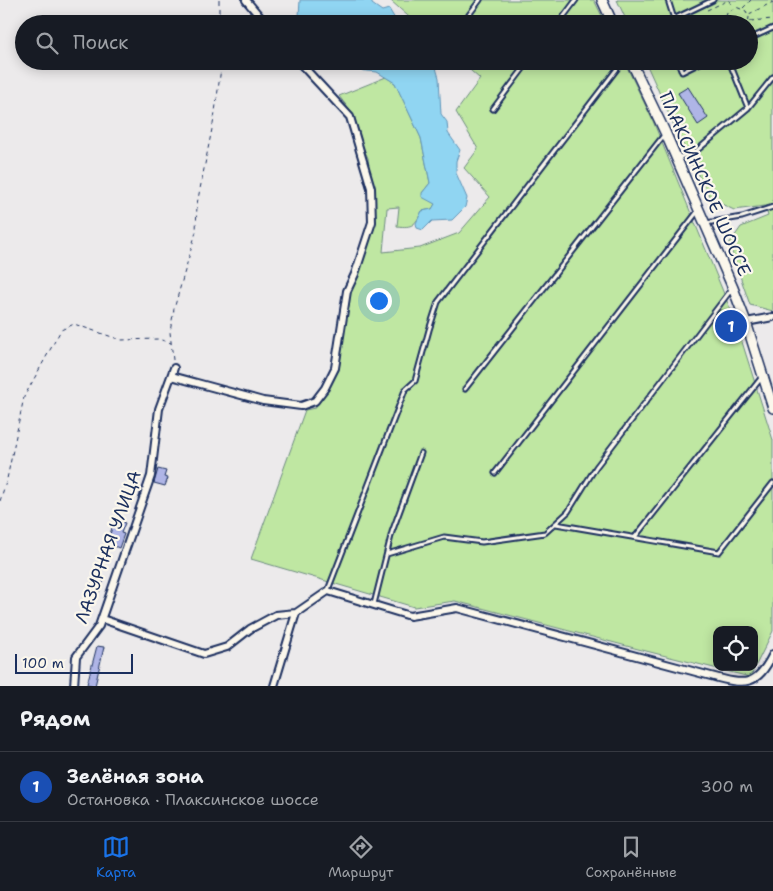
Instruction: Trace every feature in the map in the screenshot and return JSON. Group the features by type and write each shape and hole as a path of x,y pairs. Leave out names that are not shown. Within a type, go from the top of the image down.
{"main road":[{"path":"602,0 609,15"},
{"name":"ПЛАКСИНСКОЕ ШОССЕ","path":"635,70 666,132 733,288 746,322 773,408"}],"street":[{"path":"246,0 258,15"},
{"path":"171,376 263,401 301,406 315,401 334,368 347,291 355,274 372,222 371,188 350,117 306,70"},
{"path":"746,322 773,317"},
{"name":"ЛАЗУРНАЯ УЛИЦА","path":"74,686 76,658 102,619 151,476 159,409 174,368"},
{"path":"102,619 204,654 227,647 250,629 276,615 296,613 328,591 410,616 457,608 711,676 734,685 750,684 766,671 773,654"},
{"path":"274,686 296,613"}],"lane":[{"path":"469,15 480,0"},
{"path":"565,15 576,0"},
{"path":"668,0 673,15"},
{"path":"682,15 714,0"},
{"path":"758,35 773,28"},
{"path":"493,109 522,70"},
{"path":"328,591 405,390 414,381 438,302 616,70"},
{"path":"733,70 748,108"},
{"path":"677,159 696,152 748,108 773,77"},
{"path":"465,389 666,132"},
{"path":"705,224 742,217 773,207"},
{"path":"495,473 699,209"},
{"path":"386,554 444,537 482,542 545,533 568,512 596,467 733,288"},
{"path":"635,537 763,376"},
{"path":"374,605 392,532 421,453"},
{"path":"555,524 719,552 773,483"}],"path":[{"path":"219,0 220,15"},
{"path":"729,0 732,8"},
{"path":"732,8 743,8 752,0"},
{"path":"743,8 748,14 773,2"},
{"path":"727,15 732,8"},
{"path":"758,21 773,19"},
{"path":"174,368 170,332 174,309 196,232 197,204 214,119 221,70"},
{"path":"0,500 7,479 24,397 61,330 74,324 121,340 158,339 171,343"}],"green space":[{"path":"390,0 594,0 602,15 407,15"},
{"path":"617,0 773,0 773,311 750,305 729,244 741,227 768,216 765,206 734,210 711,199 687,154 649,70 758,70 758,15 624,15"},
{"path":"470,70 628,70 653,121 736,323 773,440 773,631 758,661 758,626 713,626 713,668 455,601 414,607 251,559 305,410 315,408 339,370 348,301 374,229 368,158 360,141 354,116 339,96 386,77 395,83 421,138 430,183 422,193 435,204 432,209 422,211 417,220 410,226 397,226 399,207 387,208 383,252 420,248 459,233 490,197 464,168 478,149 456,112 480,79"},
{"path":"726,671 753,671 750,677"}],"water":[{"path":"300,0 372,0 372,4 382,11 389,9 393,15 299,15"},
{"path":"357,70 437,70 439,78 441,114 447,122 448,133 460,150 456,161 456,173 467,198 465,207 452,220 432,221 423,230 417,228 416,223 422,211 432,209 435,204 422,197 422,193 430,183 421,138 395,83 377,72"}],"building":[{"path":"688,87 708,118 698,125 678,93"},
{"path":"158,469 166,471 164,477 168,478 165,486 154,483"},
{"path":"115,519 125,523 121,533 124,534 119,548 107,543"},
{"path":"95,576 104,580 99,592 90,589"},
{"path":"97,646 104,647 95,686 87,684"}],"place":[{"name":"Зелёная зона","path":"731,326"}]}
